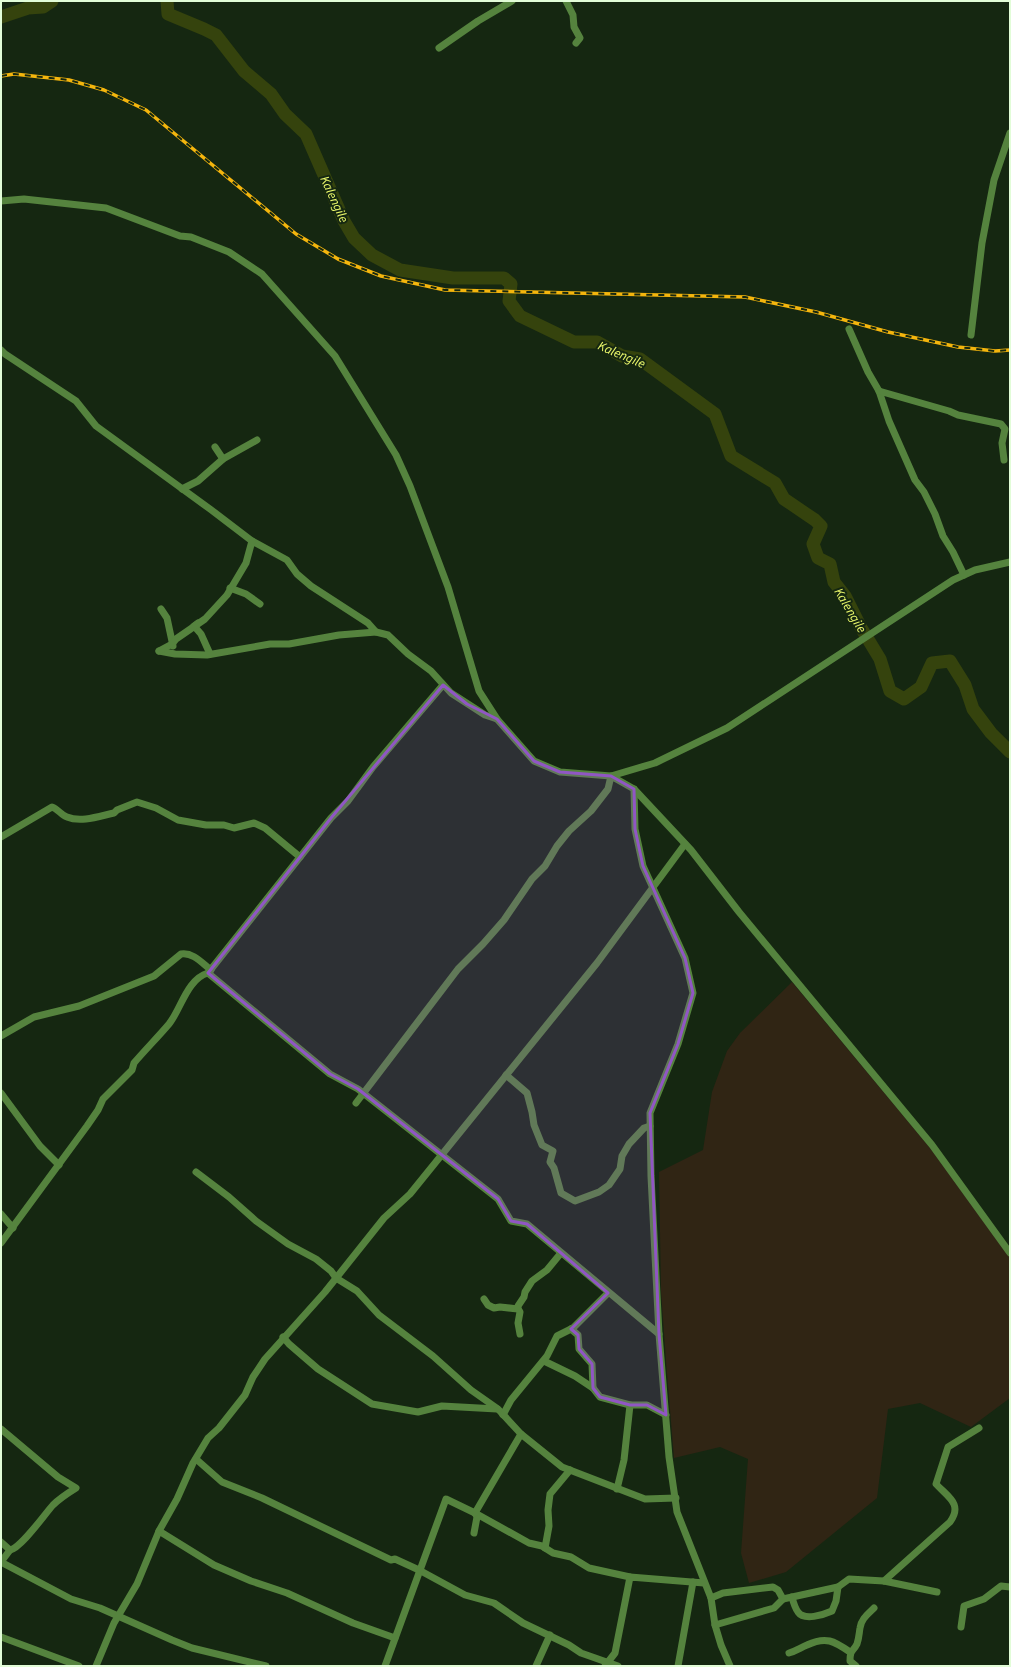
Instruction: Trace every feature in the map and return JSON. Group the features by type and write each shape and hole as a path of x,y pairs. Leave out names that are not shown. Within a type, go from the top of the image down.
{"street":[{"path":"439,48 478,21 512,1"},
{"path":"566,1 573,15 574,26 580,38 576,43"},
{"path":"970,335 982,243 994,180 1010,133"},
{"path":"1,201 24,199 106,208 180,236 191,237 229,252 262,274 335,356 396,455 410,486 448,587 479,691 497,719 534,761 560,772 611,776 655,763 726,728 953,580 976,570 1010,562"},
{"path":"849,329 868,372 880,391 889,421 915,480 924,492 935,514 943,536 953,552 964,575"},
{"path":"1,350 76,401 96,426 252,541 287,560 297,574 311,586 368,623 376,632"},
{"path":"880,391 958,415 1001,424 1005,429 1002,443 1004,460"},
{"path":"182,489 198,481 224,459 257,440"},
{"path":"215,447 224,459"},
{"path":"210,654 201,634 194,626 227,595 246,563 252,541"},
{"path":"230,588 246,594 260,604"},
{"path":"161,609 167,618 175,654"},
{"path":"204,618 176,639 172,644 158,651 175,654 210,654 270,644 289,644 339,635 376,632 388,635 408,654 431,671 451,693 485,715 497,719"},
{"path":"1,1243 98,1110 103,1099 132,1070 134,1063 170,1023 195,981 202,975 209,972 300,858 443,685"},
{"path":"611,776 634,789 685,844 932,1145 1010,1253"},
{"path":"356,1103 458,969 484,944 504,920 532,879 545,866 557,846 569,831 591,811 608,789 611,776"},
{"path":"634,789 635,829 642,866 685,958 693,994 678,1044 650,1113 651,1176 659,1334 669,1457 677,1512 711,1598 715,1625 721,1645 730,1666"},
{"path":"1,837 52,807 58,809 66,817 79,820 114,813 117,810 137,802 156,808 178,820 206,825 224,825 234,828 250,823 258,824 265,828 300,858"},
{"path":"96,1666 118,1616 137,1584 159,1531 208,1438 219,1428 245,1394 253,1377 284,1337 336,1278 384,1218 410,1194 597,963 685,844"},
{"path":"1,1036 34,1017 79,1006 154,976 181,954 186,953 193,956 209,972 330,1074 364,1093 498,1199 511,1221 527,1224 659,1334"},
{"path":"506,1075 527,1093 534,1125 542,1145 553,1151 550,1162 556,1176 560,1193 575,1201 599,1192 608,1185 620,1169 622,1156 628,1144 644,1128 650,1126"},
{"path":"1,1093 40,1146 59,1165"},
{"path":"196,1172 256,1221 288,1244 316,1259 331,1271 336,1278 357,1291 379,1315 433,1356 471,1390 501,1412 521,1434 562,1467 645,1499 676,1498"},
{"path":"1,1214 13,1228"},
{"path":"520,1334 518,1323 520,1312 518,1306 524,1297 525,1292 532,1281 547,1270 561,1253"},
{"path":"501,1412 544,1361 551,1350 556,1336 571,1329 608,1293"},
{"path":"484,1299 488,1305 494,1308 500,1306 518,1309"},
{"path":"571,1329 578,1335 579,1349 592,1364 593,1388"},
{"path":"284,1337 289,1344 318,1369 372,1404 418,1412 442,1406 501,1412"},
{"path":"544,1361 575,1376 593,1388 600,1397 630,1405 647,1405 666,1415"},
{"path":"616,1489 624,1460 630,1405"},
{"path":"884,1581 955,1516 955,1505 936,1484 948,1448 979,1428"},
{"path":"1,1429 58,1477 76,1488 64,1495 54,1504 26,1538 13,1550 10,1550 1,1562 72,1599 100,1608 192,1648 266,1666"},
{"path":"474,1533 477,1517 475,1513 521,1434"},
{"path":"196,1459 222,1482 262,1498 391,1560 395,1559 419,1570 465,1595 494,1603 523,1623 550,1635 582,1653 606,1664 618,1666"},
{"path":"545,1548 549,1526 548,1510 550,1494 570,1470"},
{"path":"385,1666 446,1499 475,1513 529,1543 545,1548 553,1553 572,1557 589,1568 630,1577 704,1583"},
{"path":"159,1531 214,1565 251,1581 288,1593 353,1623 395,1638"},
{"path":"1,1542 10,1550"},
{"path":"606,1664 615,1653 630,1577"},
{"path":"715,1625 774,1608 783,1598 838,1587 849,1579 884,1581 937,1592"},
{"path":"678,1666 693,1582"},
{"path":"961,1627 964,1606 984,1599 1001,1586 1010,1587"},
{"path":"711,1598 723,1593 773,1587 778,1590 783,1598"},
{"path":"792,1597 799,1613 806,1617 830,1612 834,1609 838,1594 838,1587"},
{"path":"856,1666 850,1661 850,1652 856,1646 863,1618 874,1608"},
{"path":"536,1666 550,1635"},
{"path":"1,1637 79,1666"},
{"path":"789,1653 823,1639 837,1643 850,1652"}],"highlighted area":[{"path":"443,685 467,704 497,719 534,761 560,772 611,776 634,789 635,829 643,866 685,958 693,993 678,1044 650,1113 659,1334 666,1415 647,1405 630,1405 600,1397 593,1388 592,1364 579,1349 578,1335 571,1329 608,1293 527,1224 511,1221 498,1199 358,1089 330,1074 208,973 331,818"}],"shaded area":[{"path":"792,982 930,1148 1010,1258 1010,1398 971,1427 920,1403 888,1409 877,1498 786,1572 749,1583 741,1553 748,1459 720,1447 674,1458 661,1291 659,1172 703,1150 712,1092 727,1051 740,1033"}],"waterway":[{"name":"Kalengile","path":"1,17 28,8 43,7 52,1"},
{"name":"Kalengile","path":"167,1 168,14 216,35 244,71 271,94 285,114 306,134 344,221 354,238 372,255 400,270 453,278 504,278 511,284 509,301 520,316 574,342 597,342 622,356 640,359 715,414 731,456 775,483 784,499 815,520 821,526 813,544 818,558 830,564 834,582 845,596 860,626 880,659 890,691 904,699 921,687 932,663 950,661 965,685 973,709 991,733 1010,752"}],"railway":[{"path":"1,76 14,74 69,80 104,90 146,110 296,234 338,259 381,276 445,290 745,297 816,312 888,332 958,347 995,351 1010,350"}]}
